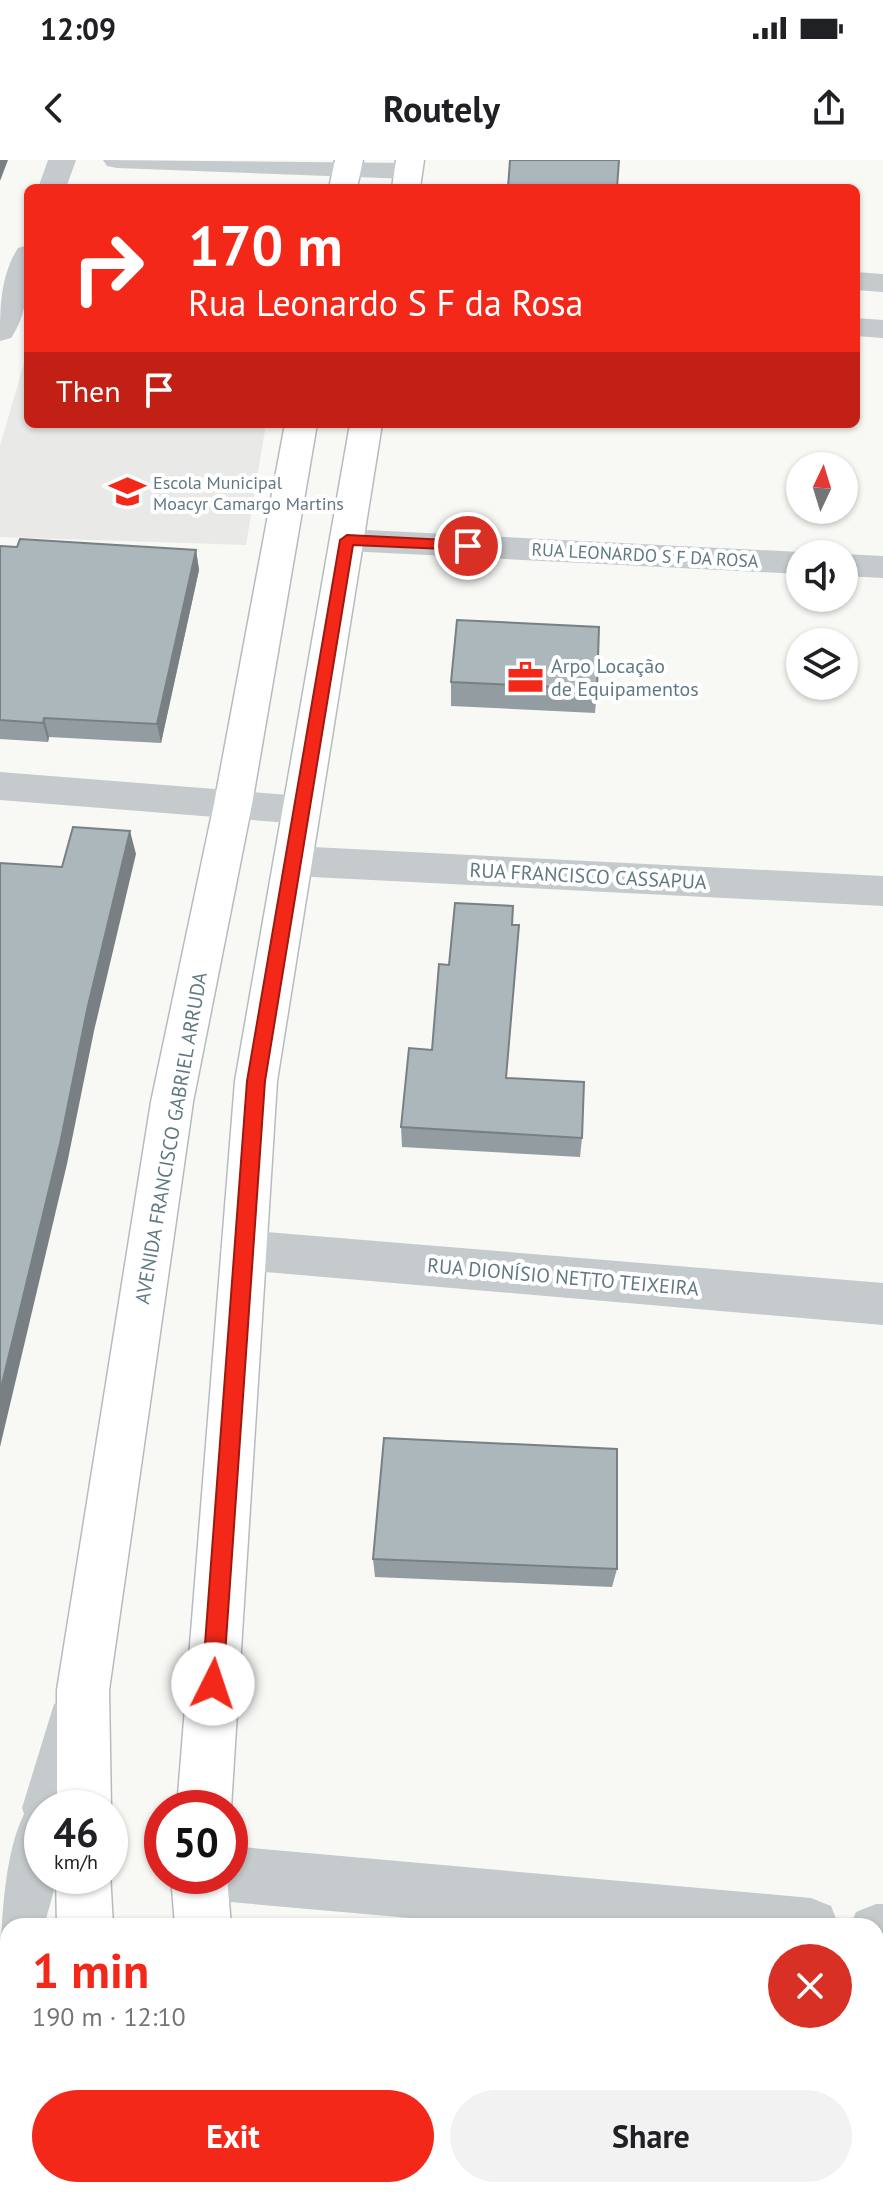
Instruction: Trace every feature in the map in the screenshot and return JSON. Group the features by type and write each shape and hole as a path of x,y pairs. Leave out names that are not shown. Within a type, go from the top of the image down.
{"main road":[{"name":"AVENIDA FRANCISCO GABRIEL ARRUDA","path":"84,1790 83,1690 172,1102 233,804 300,428"},
{"path":"205,1790 256,1081 365,428"},
{"path":"84,1894 85,1918"},
{"path":"200,1894 202,1918"}],"street":[{"path":"53,184 62,160"},
{"path":"117,160 408,173"},
{"path":"0,332 24,265"},
{"path":"860,281 883,283"},
{"path":"860,327 883,329"},
{"name":"RUA LEONARDO S F DA ROSA","path":"347,540 786,562"},
{"path":"858,566 883,567"},
{"path":"0,786 302,810"},
{"name":"RUA FRANCISCO CASSAPUA","path":"293,861 883,891"},
{"name":"RUA DIONÍSIO NETTO TEIXEIRA","path":"243,1250 883,1304"},
{"path":"54,1790 83,1690"},
{"path":"248,1876 722,1918"},
{"path":"18,1918 25,1894"}],"shaded area":[{"name":"Escola Municipal Moacyr Camargo Martins","path":"24,363 24,428 265,428 246,545 0,537 0,446"}],"building":[{"path":"510,160 619,160 617,184 508,184"},
{"path":"20,539 196,550 157,724 44,718 43,723 0,720 0,546 17,547"},
{"name":"Arpo Locação de Equipamentos","path":"457,620 599,627 597,689 451,682"},
{"path":"73,827 130,831 87,1010 60,1144 0,1392 0,863 62,867"},
{"path":"455,903 513,906 512,925 519,925 506,1078 584,1082 582,1138 401,1127 409,1048 432,1050 439,964 449,965"},
{"path":"384,1438 617,1449 617,1569 373,1559"}],"place":[{"name":"Escola Municipal Moacyr Camargo Martins","path":"127,492"},
{"name":"Arpo Locação de Equipamentos","path":"525,678"}],"route":[{"path":"213,1684 256,1081 347,540 468,546"}]}
